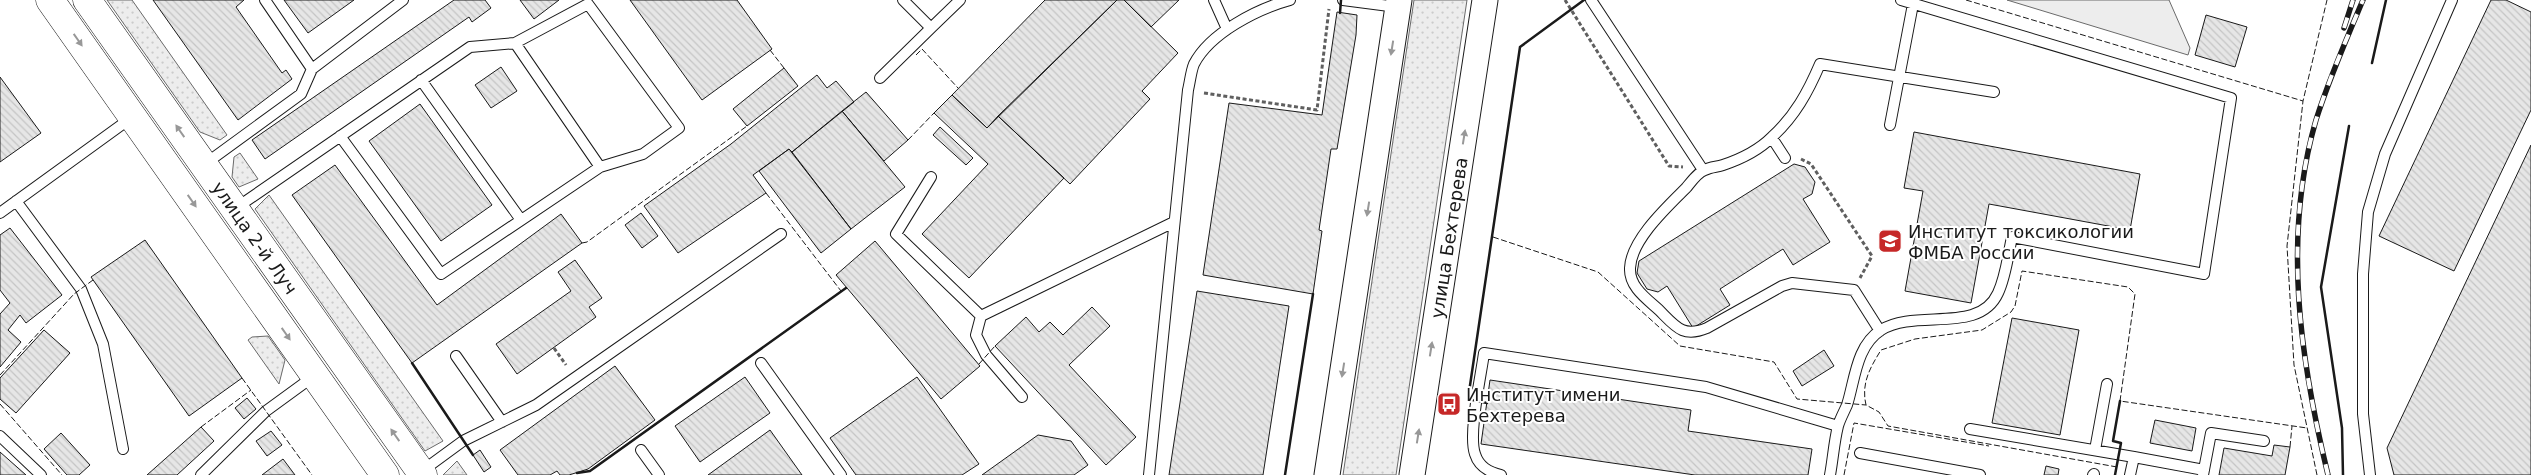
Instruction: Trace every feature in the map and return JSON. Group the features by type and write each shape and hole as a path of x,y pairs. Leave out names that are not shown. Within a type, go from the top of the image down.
{"main road":[{"name":"улица 2-й Луч","path":"50,0 385,475"},
{"name":"улица 2-й Луч","path":"87,0 422,473"}],"street":[{"name":"улица Бехтерева","path":"1412,475 1485,0"},
{"path":"1327,475 1399,4"}],"lane":[{"path":"265,0 312,69"},
{"path":"204,165 301,94 312,69 403,0"},
{"path":"903,0 931,28"},
{"path":"880,78 960,0"},
{"path":"1214,0 1227,29"},
{"path":"1149,475 1188,90 1194,65 1208,43 1227,29 1290,0"},
{"path":"1343,0 1399,4"},
{"path":"1591,0 1703,170"},
{"path":"1830,475 1838,426 1847,404 1855,370 1866,344 1880,330 1899,322 1965,318 1980,313 1991,304 1998,292 2012,237 2204,274 2231,98 1901,0"},
{"path":"2370,475 2363,414 2363,274 2368,212 2384,154 2452,0"},
{"path":"235,209 340,136 421,80 470,47 515,43 588,4 679,128 643,154 600,167 441,274 340,136"},
{"path":"1890,125 1913,4"},
{"path":"515,43 600,167"},
{"path":"1880,330 1854,290 1792,283 1782,286 1694,333 1685,332 1675,326 1636,289 1630,267 1640,241 1657,217 1703,170 1722,166 1748,155 1772,138 1791,118 1808,92 1820,64 1994,92"},
{"path":"421,80 520,220"},
{"path":"0,213 133,117"},
{"path":"1772,138 1785,158"},
{"path":"931,177 896,234 981,316"},
{"path":"16,201 81,289 103,344 123,449"},
{"path":"1022,397 986,355 976,335 981,316 1174,222"},
{"path":"422,473 464,441 536,405 781,234"},
{"path":"1501,475 1488,471 1480,464 1473,443 1484,353 1706,387 1838,426"},
{"path":"456,356 502,422"},
{"path":"761,363 841,475"},
{"path":"201,475 266,411 315,375"},
{"path":"2094,450 2107,384"},
{"path":"1970,429 2134,457 2203,472 2211,433 2264,441"},
{"path":"0,436 41,475"},
{"path":"641,450 659,475"},
{"path":"1860,453 1980,475"},
{"path":"2130,475 2134,457"}],"path":[{"path":"1188,90 1317,110 1330,0"},
{"path":"1565,0 1669,166 1703,170"},
{"path":"1785,158 1802,159 1811,164 1872,256 1854,290"}],"shaded area":[{"path":"107,0 132,0 227,135 220,140 200,132"},
{"path":"1414,0 1467,0 1396,475 1343,475"},
{"path":"2007,0 2169,0 2190,48 2188,55"},
{"path":"240,153 258,179 239,187 232,177 234,157"},
{"path":"269,195 443,441 425,451 255,209"},
{"path":"268,336 285,360 279,384 248,340 252,337"},
{"path":"457,461 467,475 443,475"}],"building":[{"path":"153,0 244,0 236,7 282,73 286,70 292,79 238,120"},
{"path":"284,0 354,0 308,33"},
{"path":"454,0 485,0 491,8 472,22 469,17 265,159 252,140"},
{"path":"520,0 559,0 534,19"},
{"path":"630,0 737,0 772,49 702,100"},
{"path":"1045,0 1117,0 987,128 952,95"},
{"path":"1117,0 1124,0 1178,53 1142,91 1150,99 1070,184 998,116"},
{"path":"1124,0 1179,0 1151,27"},
{"path":"2491,0 2506,0 2531,12 2531,110 2454,271 2379,236"},
{"path":"1337,12 1357,15 1356,35 1337,149 1331,149 1319,230 1322,231 1313,294 1203,275 1229,103 1322,115"},
{"path":"2206,15 2247,27 2235,67 2195,55"},
{"path":"501,67 517,91 491,108 475,85"},
{"path":"784,68 798,86 747,126 733,109"},
{"path":"817,75 827,88 836,81 854,102 792,152 789,149 753,175 766,193 678,253 644,206 731,144"},
{"path":"0,77 41,133 0,162"},
{"path":"866,92 908,140 884,161 842,111"},
{"path":"952,95 987,128 998,116 1064,178 969,278 922,234 988,164 934,113"},
{"path":"420,104 492,205 441,241 369,141"},
{"path":"842,111 905,187 851,229 792,152"},
{"path":"940,127 973,158 966,165 933,135"},
{"path":"1914,132 2140,174 2130,230 1989,204 1971,303 1905,291 1923,191 1904,188"},
{"path":"2531,145 2531,475 2394,475 2387,448"},
{"path":"789,149 851,229 821,253 759,171"},
{"path":"1794,164 1805,167 1815,182 1812,194 1803,199 1830,242 1793,265 1783,249 1720,289 1730,305 1693,328 1667,286 1658,292 1647,289 1637,273 1639,261"},
{"path":"335,165 437,305 561,214 582,243 412,363 292,195"},
{"path":"641,213 658,236 642,248 625,225"},
{"path":"10,228 62,295 26,323 20,315 8,330 21,342 0,367 0,314 10,303 0,290 0,235"},
{"path":"145,240 242,378 189,416 91,277"},
{"path":"875,241 980,366 941,399 836,275"},
{"path":"575,260 602,298 589,307 596,317 517,374 496,344 571,291 558,272"},
{"path":"1197,291 1289,306 1263,475 1169,475"},
{"path":"1092,307 1110,326 1069,365 1136,437 1106,465 995,346 1026,317 1039,332 1050,322 1063,335"},
{"path":"2012,318 2079,330 2060,435 1992,423"},
{"path":"44,330 70,353 16,413 0,399 0,378"},
{"path":"1824,350 1834,366 1802,386 1793,371"},
{"path":"615,366 655,420 588,469 569,475 560,475 557,471 550,475 518,475 500,450"},
{"path":"745,377 770,413 700,462 675,426"},
{"path":"917,377 979,464 962,475 856,475 830,438"},
{"path":"1490,380 1691,410 1688,431 1812,449 1808,475 1695,475 1481,444"},
{"path":"247,398 256,409 244,419 235,408"},
{"path":"2155,420 2196,428 2192,451 2150,443"},
{"path":"201,427 214,441 177,475 147,475"},
{"path":"770,430 802,475 708,475"},
{"path":"271,431 282,445 267,456 256,441"},
{"path":"61,433 90,465 79,475 67,475 44,449"},
{"path":"1038,435 1071,441 1088,465 1074,475 982,475"},
{"path":"2274,445 2290,447 2285,475 2219,475 2224,448 2272,456"},
{"path":"480,450 491,467 484,472 473,455"},
{"path":"0,452 26,475 0,475"},
{"path":"283,459 295,475 262,475"},
{"path":"2046,466 2059,469 2058,475 2044,475"}],"railway":[{"path":"2344,28 2353,0"},
{"path":"2328,475 2318,431 2303,343 2297,253 2300,209 2306,164 2316,120 2332,75 2363,0"}],"fence":[{"path":"1966,0 2303,101"},
{"path":"2317,475 2294,365 2287,246 2303,101 2327,0"},
{"path":"916,55 922,49 958,88"},
{"path":"770,50 784,68"},
{"path":"908,140 934,113"},
{"path":"582,243 587,242 747,126"},
{"path":"766,193 841,291"},
{"path":"1493,237 1598,272 1680,346 1774,362 1797,399 1866,405"},
{"path":"2117,467 1888,426 1879,412 1866,405 1866,383 1873,363 1881,350 1915,339 1982,330 2011,312 2015,306 2022,271 2128,287 2135,294 2120,401 2307,428"},
{"path":"0,375 74,294 93,280"},
{"path":"979,364 995,346"},
{"path":"242,378 312,475"},
{"path":"201,427 251,390"},
{"path":"0,404 62,475"},
{"path":"1844,475 1854,423 1989,446"},
{"path":"2290,447 2292,426"}],"wall":[{"path":"1340,13 1341,0"},
{"path":"1487,403 1468,399 1520,47 1584,0"},
{"path":"2372,63 2386,0"},
{"path":"2343,475 2342,428 2321,287 2349,126"},
{"path":"577,473 590,471 846,288"},
{"path":"1285,475 1313,294"},
{"path":"412,363 473,455"},
{"path":"2115,475 2121,443 2113,441 2120,401"}],"place":[{"name":"Институт токсикологии ФМБА России","path":"1890,241"},
{"name":"Институт имени Бехтерева","path":"1449,404"}]}
